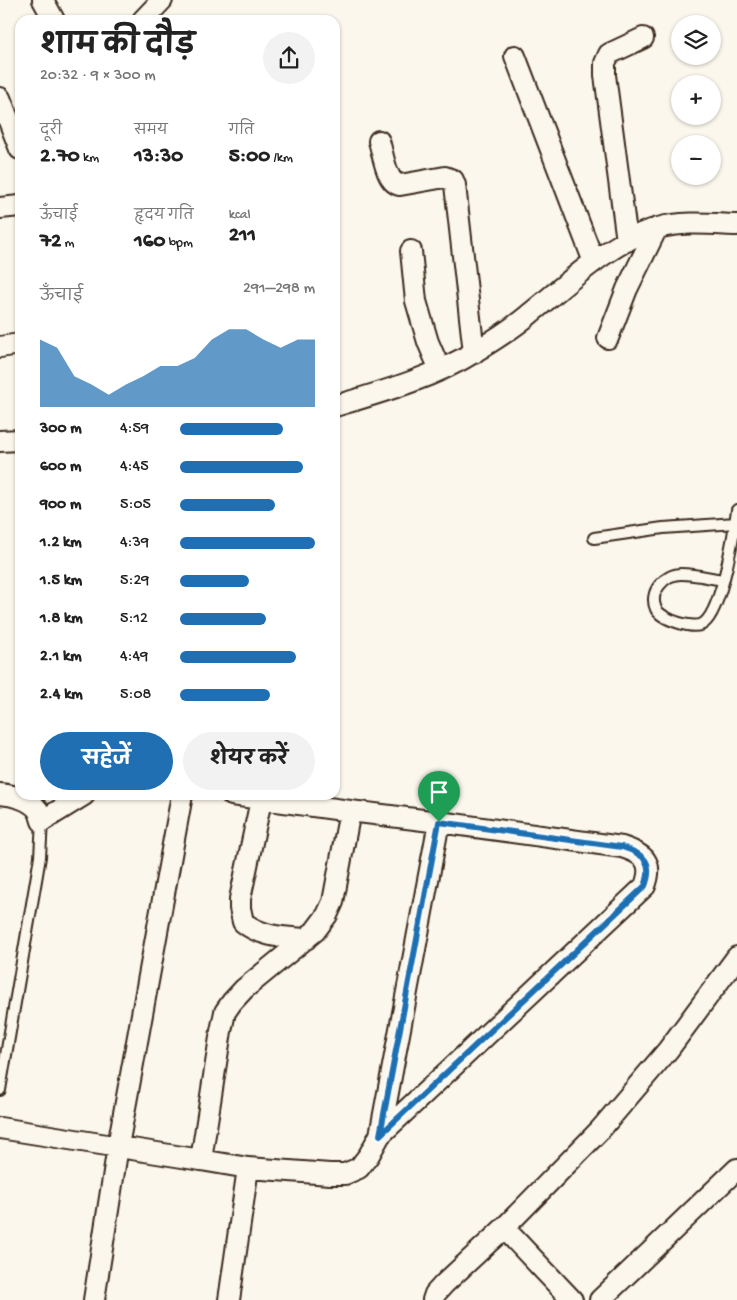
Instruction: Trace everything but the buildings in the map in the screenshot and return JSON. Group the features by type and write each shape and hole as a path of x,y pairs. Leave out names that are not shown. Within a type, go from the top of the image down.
{"street":[{"path":"44,0 52,15"},
{"path":"148,15 162,0"},
{"path":"627,241 605,63 609,54 643,38"},
{"path":"515,56 594,262"},
{"path":"0,98 15,136"},
{"path":"379,141 389,177 395,185 400,186 445,177 453,180 474,353"},
{"path":"0,208 15,206"},
{"path":"340,405 379,393 440,370 474,353 516,325 594,262 627,241 657,228 680,224 737,225"},
{"path":"608,338 627,290 657,228"},
{"path":"411,251 416,301 428,342 440,370"},
{"path":"0,347 15,345"},
{"path":"0,441 15,440"},
{"path":"0,794 15,798"},
{"path":"23,800 38,810 42,822 76,800"},
{"path":"94,1300 118,1146 181,800"},
{"path":"0,1128 248,1168 345,1174 359,1168 380,1135 645,886 649,874 646,860 637,852 622,847 261,800 240,899 243,922 252,930 306,939"},
{"path":"201,1160 220,1031 225,1012 244,989 316,932 327,916 333,902 350,812"},
{"path":"380,1135 439,822"},
{"path":"433,1300 435,1294 444,1284 504,1228 600,1130 668,1050 737,958"},
{"path":"229,1300 248,1168"},
{"path":"600,1300 737,1169"},
{"path":"504,1228 572,1300"}],"lane":[{"path":"723,580 681,574 671,576 664,579 656,592 654,600 656,608 661,614 672,620 691,627 705,623 711,614 723,580 736,523 737,510"},
{"path":"594,538 663,528 736,523"},
{"path":"0,1090 40,857 42,822"}],"route":[{"path":"439,822 622,847 637,852 646,860 649,874 645,886 380,1135 427,885 439,822"}]}
